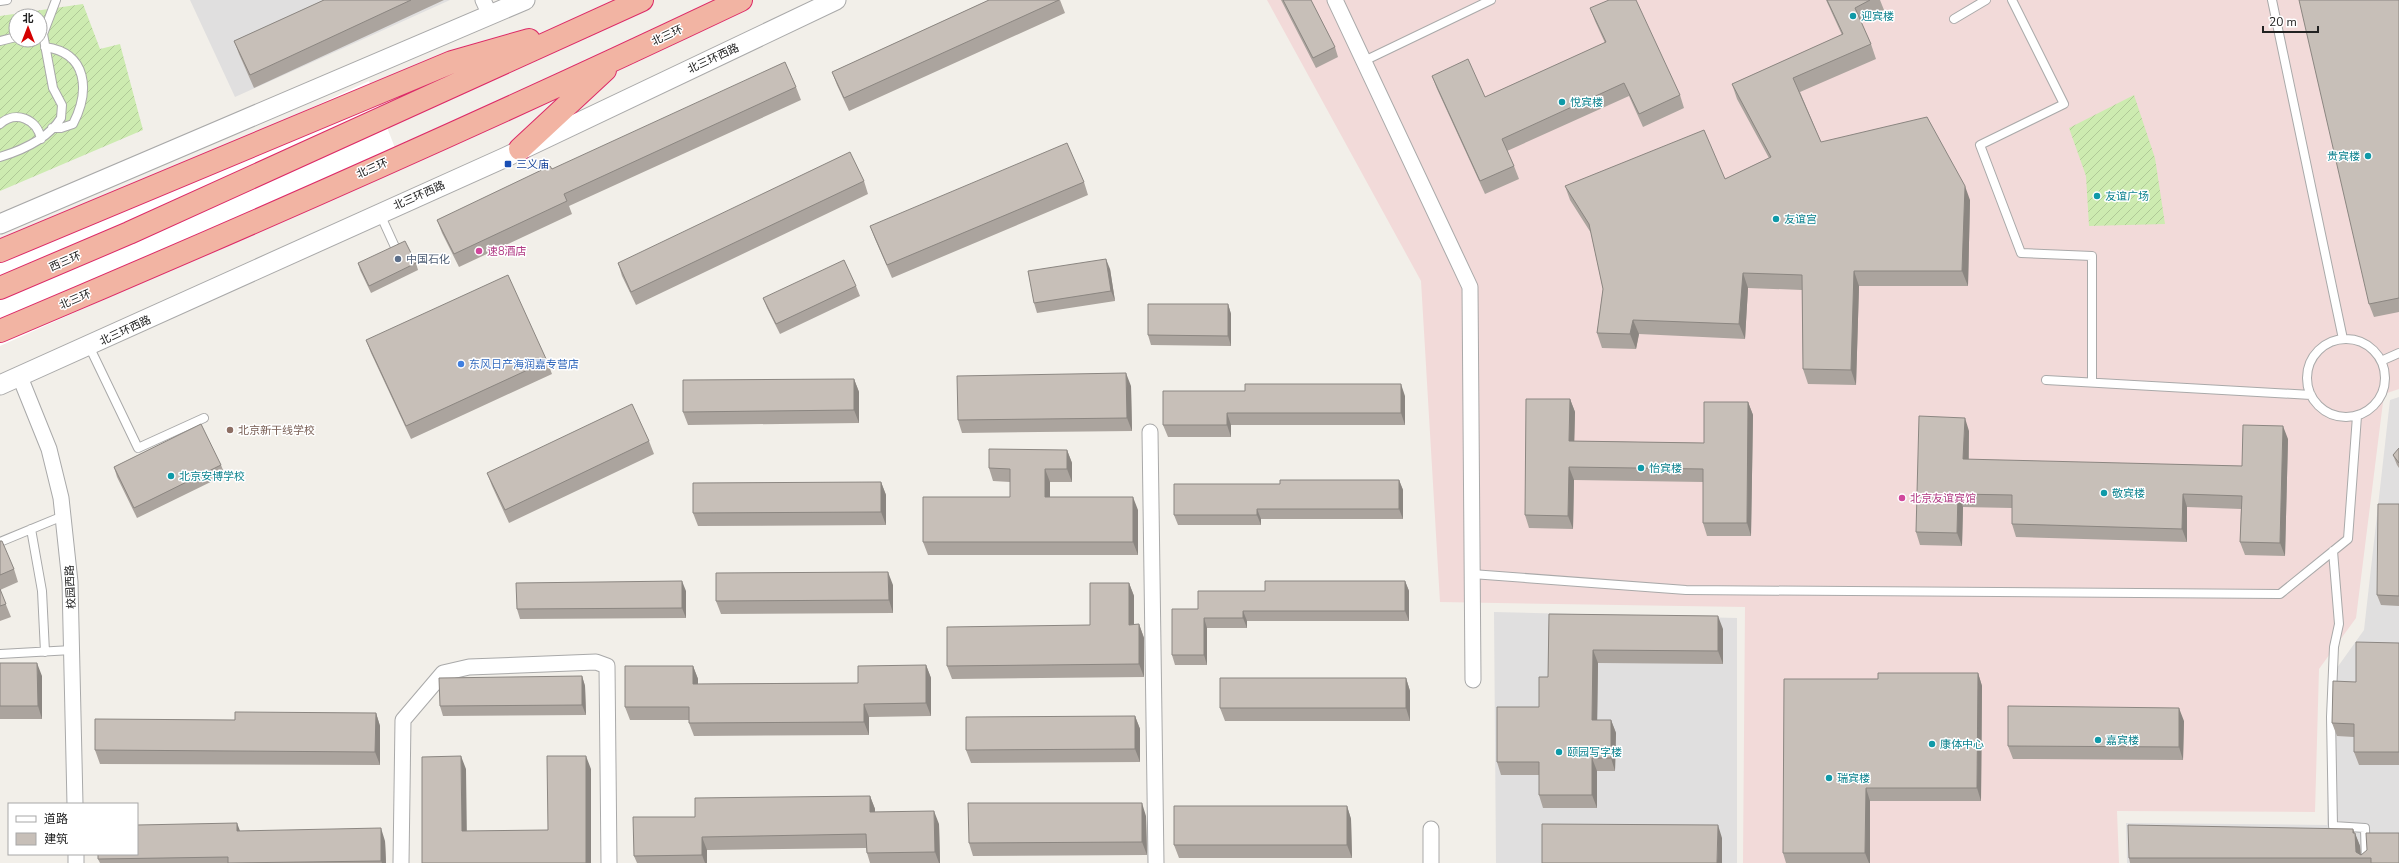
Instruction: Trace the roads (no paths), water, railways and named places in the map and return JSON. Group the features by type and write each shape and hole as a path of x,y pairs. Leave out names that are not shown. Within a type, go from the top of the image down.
{"highway":[{"path":"0,251 452,62 597,21 642,0"},
{"name":"北三环","path":"0,331 141,272 618,58 741,0"},
{"name":"西三环","path":"0,288 129,233 597,21"},
{"path":"520,149 618,58"}],"street":[{"path":"0,224 487,7 525,0"},
{"name":"北三环西路","path":"0,385 89,346 520,149 836,0"},
{"path":"1335,0 1470,286 1473,680"},
{"name":"校园西路","path":"20,377 49,449 63,516 70,582 75,803"},
{"path":"1150,432 1156,863"},
{"path":"401,863 403,720 444,674 469,667 596,662 607,666 609,863"},
{"path":"1431,829 1431,863"}],"lane":[{"path":"0,1 7,0"},
{"path":"48,19 56,0"},
{"path":"1364,61 1491,0"},
{"path":"1954,19 1986,0"},
{"path":"2012,0 2064,104 1980,145 2021,253 2092,256 2092,382"},
{"path":"2272,0 2343,339"},
{"path":"0,157 19,151 41,139 62,118 62,105 53,88 45,48"},
{"path":"48,48 63,51 74,60 80,68 83,83 82,99 73,124 62,128 52,128"},
{"path":"0,124 8,119 15,118 32,121 39,129 41,139"},
{"path":"380,213 395,247"},
{"path":"2343,339 2355,340 2366,344 2375,351 2381,361 2385,383 2382,394 2376,404 2357,416 2335,416 2317,404 2311,395 2307,374 2313,358 2323,346 2343,339"},
{"path":"89,346 138,448 204,418"},
{"path":"2381,361 2399,353"},
{"path":"2046,380 2311,395"},
{"path":"1472,574 1686,590 2280,594 2348,539 2357,416"},
{"path":"0,542 63,516"},
{"path":"31,529 42,591 45,652"},
{"path":"2333,552 2339,624 2334,647 2332,717 2333,826 2365,828 2366,863"},
{"path":"0,654 72,650"}],"place":[{"name":"迎宾楼","path":"1853,16"},
{"name":"悅宾楼","path":"1562,102"},
{"name":"贵宾楼","path":"2368,156"},
{"name":"三义庙","path":"508,164"},
{"name":"友谊广场","path":"2097,196"},
{"name":"友谊宫","path":"1776,219"},
{"name":"速8酒店","path":"479,251"},
{"name":"中国石化","path":"398,259"},
{"name":"东风日产海润嘉专营店","path":"461,364"},
{"name":"北京新干线学校","path":"230,430"},
{"name":"怡宾楼","path":"1641,468"},
{"name":"北京安博学校","path":"171,476"},
{"name":"敬宾楼","path":"2104,493"},
{"name":"北京友谊宾馆","path":"1902,498"},
{"name":"嘉宾楼","path":"2098,740"},
{"name":"康体中心","path":"1932,744"},
{"name":"颐园写字楼","path":"1559,752"},
{"name":"瑞宾楼","path":"1829,778"}]}
